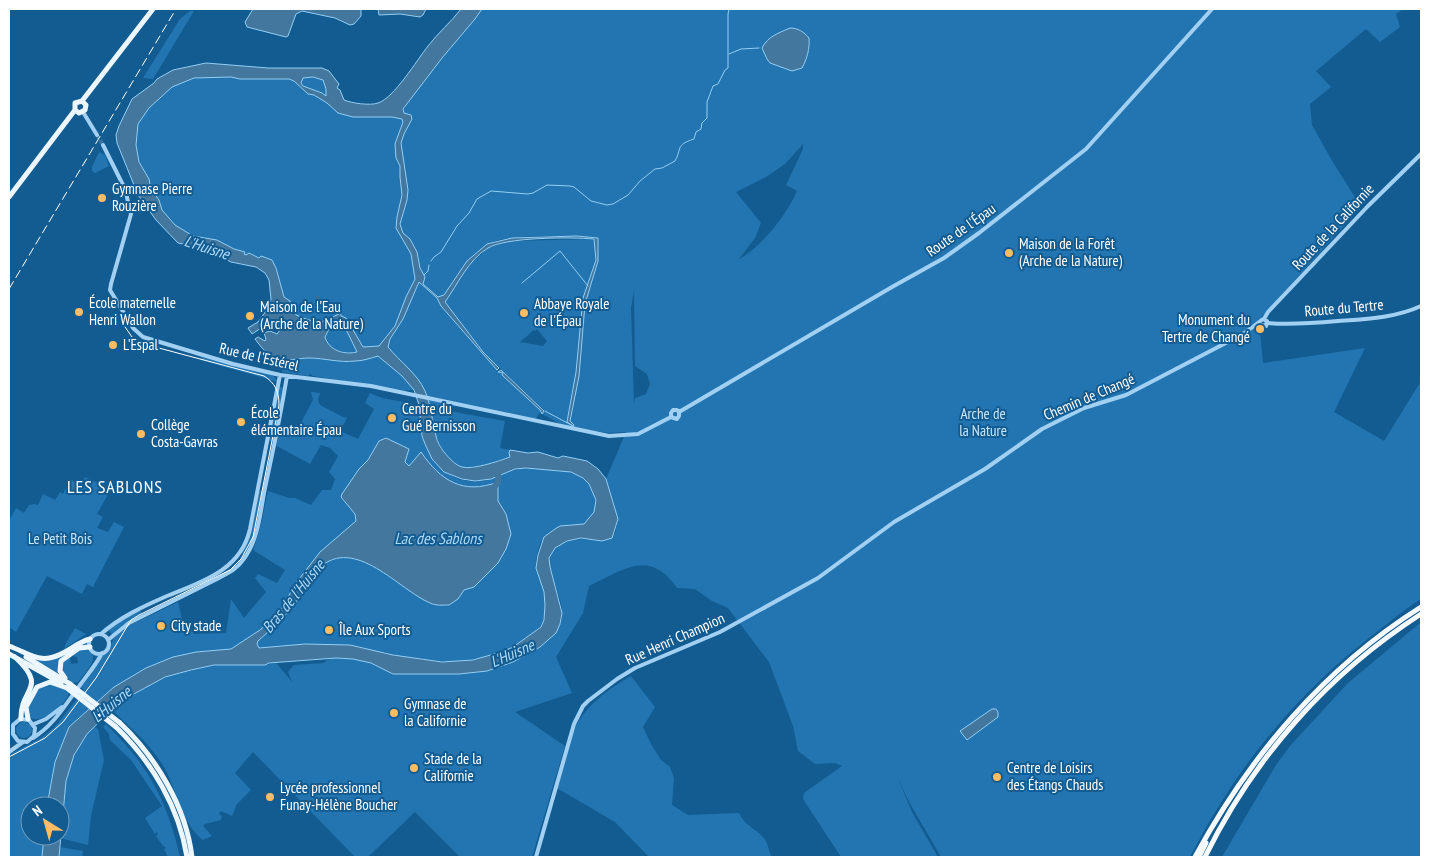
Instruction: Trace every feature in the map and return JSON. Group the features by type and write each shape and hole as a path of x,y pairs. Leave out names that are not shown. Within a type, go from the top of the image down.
{"highway":[{"path":"1195,857 1217,816 1261,754 1280,731 1330,678 1361,650 1421,607"},
{"path":"1205,857 1228,814 1247,784 1268,754 1297,719 1361,657 1386,637 1421,614"},
{"path":"1199,857 1212,830 1236,790"}],"main road":[{"path":"9,197 75,110 75,103 82,101 153,9"},
{"path":"75,110 79,113 83,112 86,107 82,101"},
{"path":"9,647 46,659 59,656 83,641 90,639"},
{"path":"9,647 54,672 140,744 163,778 176,803 192,857"},
{"path":"69,686 60,671 60,661 79,648 90,647"},
{"path":"9,654 69,686"},
{"path":"15,657 26,668 32,678 31,687 22,706 20,719"},
{"path":"28,720 26,708 37,688 50,682 69,686"},
{"path":"118,725 160,781 181,832 187,857"}],"street":[{"name":"Route de l'Épau","path":"671,417 677,418 679,412 944,258 979,233 1086,149 1212,9"},
{"path":"83,112 97,135"},
{"name":"Rue de l'Estérel","path":"104,146 125,189 130,209 130,220 110,290 136,332 150,340 233,364 280,375 371,386 609,436 638,434 671,417"},
{"name":"Route de la Californie","path":"1264,322 1268,312 1352,222 1421,154"},
{"name":"Route du Tertre","path":"1264,322 1310,323 1384,317 1421,306"},
{"name":"Chemin de Changé","path":"912,511 970,479 1019,444 1060,419 1084,408 1126,395 1264,322"},
{"path":"91,670 95,662 94,652 90,647 90,639 94,635 101,634 123,617 218,573 232,563 242,551 250,529 280,375"},
{"path":"108,640 129,624 219,578 243,561 257,531 287,376"},
{"name":"Rue Henri Champion","path":"536,857 574,724 588,701 601,690 635,668 720,632 818,578 912,511"},
{"path":"9,752 23,742 28,742 51,724 108,646 108,640 101,634"},
{"path":"94,652 102,653"},
{"path":"34,724 55,713 67,702"},
{"path":"9,734 15,723 20,719 28,720 34,724 36,730 33,738"},
{"path":"12,729 15,738 23,742"}],"green space":[{"name":"Arche de la Nature","path":"471,9 1403,9 1396,14 1400,27 1380,42 1366,29 1316,71 1331,87 1310,104 1312,125 1361,207 1259,320 1263,363 1365,348 1334,412 1384,441 1421,381 1421,599 1354,650 1287,714 1248,762 1230,788 1190,857 941,857 909,802 897,776 912,812 938,857 841,857 803,799 804,793 842,766 835,763 815,764 798,751 793,726 769,662 728,608 712,601 695,589 677,588 667,576 656,569 646,566 625,569 589,586 583,613 556,657 572,693 515,712 565,746 532,857 460,857 415,812 368,857 355,857 253,752 235,773 251,790 237,804 232,816 221,811 219,814 222,816 221,820 203,826 212,836 203,840 185,816 160,761 141,738 113,711 121,701 165,677 214,665 265,665 276,663 292,682 288,672 294,665 324,663 327,660 336,658 359,659 393,674 487,671 556,633 562,614 559,596 550,568 550,559 553,551 560,545 570,541 586,539 602,541 615,533 618,519 606,479 626,432 609,433 574,428 574,425 570,421 573,408 567,422 573,426 572,428 562,425 542,414 544,410 483,352 445,302 468,266 488,248 508,241 593,239 538,236 495,241 473,255 444,295 441,296 441,306 499,372 501,371 502,375 541,411 535,420 445,401 443,410 505,421 500,448 510,450 510,457 480,466 460,467 442,449 419,391 384,354 363,351 344,321 335,320 325,327 292,321 275,282 259,266 177,238 158,219 126,132 173,76 319,72 346,108 391,105","holes":["803,144 803,149 786,185 797,191 793,200 780,220 764,239 739,259 755,238 761,223 736,192 766,177 785,164","634,291 635,366 647,374 650,384 646,394 635,398 634,404 631,308","537,329 547,341 543,346 520,342"]},
{"path":"190,11 194,11 153,79 143,78 180,19"},
{"path":"99,152 105,155 109,166 95,173 92,171 92,167"},
{"path":"340,321 344,324 358,353 334,349 326,341 325,336 329,328"},
{"path":"378,356 403,376 414,390 402,391 310,374 308,376 282,372 284,360 310,358 355,361"},
{"path":"201,357 273,375 278,382 200,360"},
{"path":"279,386 284,388 274,442 268,441"},
{"path":"311,392 320,393 318,400 320,405 347,418 340,431 358,439 374,409 365,403 370,393 382,398 419,405 422,435 430,455 443,470 461,479 482,481 514,470 528,468 572,473 584,478 592,489 596,502 594,515 584,524 557,529 552,532 542,540 538,551 536,569 545,603 543,623 526,638 502,651 489,656 463,661 436,661 399,656 385,652 231,649 196,652 162,661 114,687 69,727 50,796 20,796 20,846 43,846 42,857 9,857 9,758 12,757 10,754 41,738 58,723 84,690 80,687 102,655 108,651 114,638 128,626 178,602 182,619 194,634 226,633 231,599 244,618 266,592 255,578 258,574 277,583 285,570 253,550 268,491 289,498 295,498 311,505 322,490 331,490 335,479 329,472 338,456 330,448 321,445 310,464 275,445 279,427 290,433 292,430 296,432 313,400"},
{"name":"Le Petit Bois","path":"85,477 111,489 97,514 103,517 97,528 108,532 114,522 124,527 93,587 87,584 82,594 47,576 16,632 9,627 9,521 16,508 24,513 29,505 38,505 43,494 55,500 60,492 63,494 70,479 81,485"},
{"path":"261,490 263,492 253,539 243,555 242,552 250,535"},
{"path":"140,610 142,616 113,635 108,630 113,625"},
{"path":"1421,622 1421,857 1222,857 1276,765 1290,746 1348,683"},
{"path":"75,628 86,634 64,649 66,643"},
{"path":"85,641 87,642 87,645 74,648"},
{"path":"81,649 92,654 92,662 78,682 72,683 62,670 62,661 70,657 71,664 78,663 77,657 73,656 75,652"},
{"path":"69,651 60,664 61,675 35,660 56,658"},
{"path":"631,676 655,707 643,727 661,760 670,767 674,778 672,805 688,815 739,813 747,824 765,839 771,857 649,857 615,822 555,787 571,734 583,715 596,700"},
{"path":"49,683 69,691 68,697 54,713 40,719 29,717 28,711 32,696"},
{"path":"21,722 27,722 32,727 30,736 21,738 16,733 16,727"},
{"path":"106,724 133,754 154,784 169,818 180,857 168,857 164,849 166,848 156,836 157,832 155,834 145,818 162,806 131,760 110,740 109,734 103,727"},
{"path":"94,727 98,729 104,760 91,816 88,845 70,840 70,796 64,796 71,765 76,751"},
{"path":"60,847 83,851 82,857 59,857"}],"water":[{"path":"253,9 361,9 361,16 354,24 350,25 335,18 302,11 296,14 286,37 247,27 245,22"},
{"path":"378,9 426,9 420,17 400,14 379,15"},
{"path":"461,9 482,9 403,109 404,113 411,115 412,119 401,143 408,190 400,224 403,233 410,239 417,252 420,268 425,277 423,284 438,297 444,295 467,261 487,244 512,238 577,236 598,238 598,261 585,304 579,376 570,421 574,425 573,428 567,422 576,372 583,298 596,260 594,239 555,238 497,244 481,253 469,266 445,302 483,352 499,368 497,370 441,306 437,298 419,282 403,319 390,339 388,347 422,385 429,402 437,440 452,461 457,465 467,468 479,466 510,457 510,450 528,453 538,452 558,458 563,456 587,461 598,469 606,479 618,519 612,538 602,541 581,538 567,541 555,548 549,558 562,613 560,624 556,633 540,647 513,662 487,671 459,674 393,674 371,663 336,658 269,663 265,665 214,665 165,677 121,701 87,734 74,755 66,781 65,796 49,796 55,762 69,727 114,687 146,668 173,657 196,652 231,649 260,630 277,615 296,583 320,552 356,521 355,514 341,497 342,494 359,469 368,460 379,441 386,438 409,449 405,462 409,466 421,452 437,471 454,483 474,487 498,482 498,501 506,514 511,534 506,549 498,563 474,587 464,590 458,599 449,605 440,605 432,604 362,561 347,558 333,559 315,572 289,611 258,641 259,648 305,644 350,645 393,655 442,662 473,660 513,647 541,627 544,620 544,592 536,568 544,537 560,526 584,524 594,512 596,500 589,484 583,478 571,472 526,468 515,469 491,479 475,481 462,479 444,472 432,459 422,436 419,405 414,390 402,376 378,356 364,360 338,361 309,358 285,360 271,356 255,339 258,337 265,341 264,333 270,331 277,334 280,330 279,326 272,321 252,334 248,328 258,322 266,311 271,299 269,280 265,273 256,267 231,262 204,248 178,243 156,220 138,195 117,143 116,135 119,126 132,99 157,79 173,70 206,63 268,68 322,68 329,71 339,84 337,88 340,90 344,100 370,104 378,103 391,94 432,41","holes":["231,77 240,79 289,79 294,81 308,94 314,95 327,103 338,113 353,117 392,117 402,119 403,122 395,144 396,158 400,166 402,195 396,228 411,254 415,279 395,326 379,346 363,347 346,318 341,316 340,310 338,310 339,314 321,322 296,315 290,301 284,297 272,260 261,256 259,258 249,253 246,255 244,254 245,252 234,249 217,240 193,236 175,225 162,210 159,200 151,189 149,179 139,162 136,145 138,124 149,108 172,87 194,78","313,77 323,80 326,96 303,86 301,83 303,78","338,321 343,323 357,352 338,351 327,342 325,337 329,329"]},
{"path":"790,28 803,32 809,38 808,53 802,68 792,71 770,63 762,48 764,44 778,33"},
{"path":"501,370 544,411 542,414 502,375 503,373 498,372"},
{"path":"992,709 996,709 998,717 967,740 960,731"},
{"path":"43,846 60,846 59,857 42,857"}],"waterway":[{"path":"431,261 441,252 477,199 491,191 528,194 547,185 570,186 574,187 591,201 607,205 613,204 628,195 640,181 655,169 662,168 675,161 681,145 694,139 696,132 701,129 702,123 707,118 707,102 713,86 718,84 728,68 729,9"},
{"path":"729,54 741,49 759,48"},
{"path":"522,283 560,251 588,286"},
{"path":"424,275 428,271 429,265"},
{"path":"545,411 573,426"},
{"name":"Bras de l'Huisne","path":"493,489 498,482 498,469"}],"tunnel":[{"path":"97,135 103,145"}],"tram line":[{"path":"9,757 45,738 63,722 96,678 131,620 230,570 241,559 253,537 279,405 276,388 264,376 140,343 132,337 123,324"}],"railway":[{"path":"9,289 176,9"}],"place":[{"name":"Gymnase Pierre Rouzière","path":"102,198"},
{"name":"Maison de la Forêt (Arche de la Nature)","path":"1009,253"},
{"name":"École maternelle Henri Wallon","path":"79,312"},
{"name":"Abbaye Royale de l'Épau","path":"524,313"},
{"name":"Maison de l’Eau (Arche de la Nature)","path":"250,316"},
{"name":"Monument du Tertre de Changé","path":"1260,329"},
{"name":"L'Espal","path":"113,345"},
{"name":"Centre du Gué Bernisson","path":"392,418"},
{"name":"École élémentaire Épau","path":"241,422"},
{"name":"Collège Costa-Gavras","path":"141,434"},
{"name":"City stade","path":"161,626"},
{"name":"Île Aux Sports","path":"329,630"},
{"name":"Gymnase de la Californie","path":"394,713"},
{"name":"Stade de la Californie","path":"414,768"},
{"name":"Centre de Loisirs des Étangs Chauds","path":"997,777"},
{"name":"Lycée professionnel Funay-Hélène Boucher","path":"270,797"}],"district":[{"name":"LES SABLONS","path":"115,487"}],"water label":[{"name":"L'Huisne","path":"207,247"},
{"name":"Lac des Sablons","path":"438,538"},
{"name":"L'Huisne","path":"512,653"},
{"name":"L'Huisne","path":"111,704"}]}
